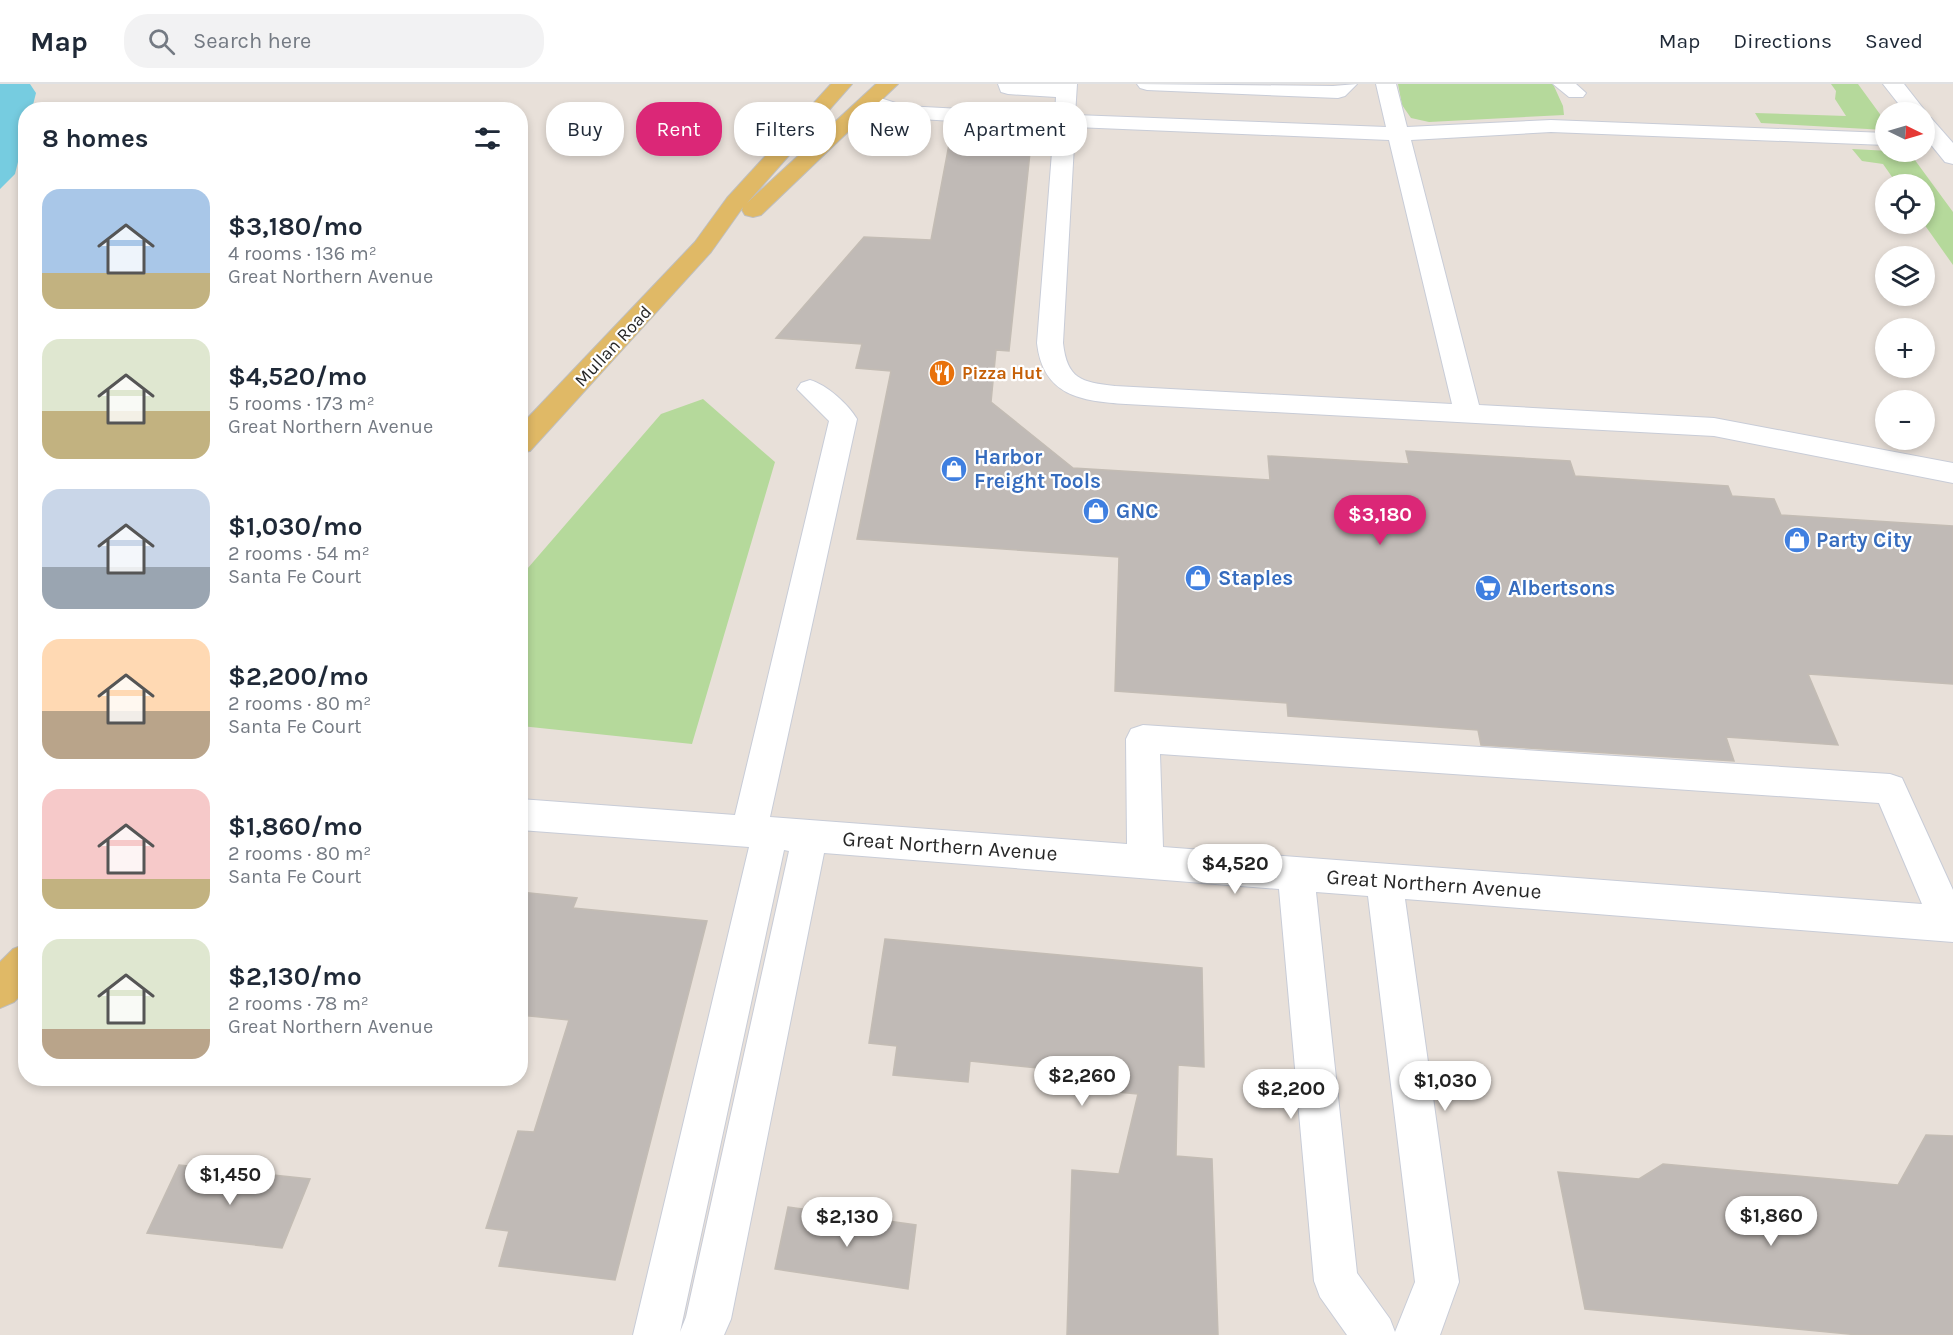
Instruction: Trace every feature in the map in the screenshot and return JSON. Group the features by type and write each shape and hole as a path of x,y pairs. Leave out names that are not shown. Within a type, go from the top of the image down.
{"main road":[{"name":"Mullan Road","path":"528,435 703,247 735,203 842,84"},
{"name":"Mullan Road","path":"703,247 767,199 888,84"},
{"path":"0,989 18,970"}],"street":[{"path":"1008,84 1008,88 1067,88"},
{"path":"1147,84 1338,92 1347,84"},
{"path":"1386,84 1468,414"},
{"path":"1893,84 1908,102"},
{"path":"1257,87 1262,129"},
{"path":"871,101 902,112 943,116"},
{"path":"1087,122 1398,134 1551,126 1875,139"},
{"path":"1062,156 1050,343 1054,367 1069,382 1085,390 1107,394 1714,427 1953,473"},
{"path":"656,1335 843,420 810,389"},
{"path":"1144,861 1143,739 1890,789 1951,923"},
{"name":"Great Northern Avenue","path":"528,815 1951,923"},
{"path":"701,1335 708,1319 810,836"},
{"path":"1296,873 1336,1281 1374,1335"},
{"path":"1384,880 1437,1282 1417,1335"}],"green space":[{"path":"1398,84 1553,84 1563,106 1564,115 1429,122 1411,118 1402,105"},
{"path":"1831,84 1858,84 1875,107 1875,129 1761,123 1755,113 1846,116 1835,99 1836,91"},
{"path":"1852,149 1875,150 1875,162 1916,162 1925,174 1890,174 1883,164 1862,161"},
{"path":"1935,187 1953,212 1953,265 1931,234 1935,234"},
{"path":"703,399 775,462 692,744 528,727 528,568 661,414"}],"water":[{"path":"0,84 30,84 36,93 34,102 18,102 18,162 15,174 0,189"}],"building":[{"path":"947,156 1030,156 1009,351 996,350 991,402 1073,468 1270,480 1268,456 1409,464 1406,451 1570,461 1575,476 1728,486 1732,496 1774,499 1781,515 1953,526 1953,684 1808,674 1838,745 1726,737 1734,761 1481,745 1478,730 1288,716 1287,703 1115,691 1119,557 857,539 891,371 856,368 862,344 776,338 864,237 931,240"},
{"path":"528,893 577,898 573,908 707,921 615,1280 499,1266 509,1231 486,1228 518,1131 534,1132 569,1020 528,1016"},
{"path":"885,939 1202,968 1204,1067 1178,1065 1176,1156 1212,1159 1218,1335 1067,1335 1072,1170 1119,1174 1138,1094 1096,1090 1096,1074 970,1061 968,1082 893,1075 897,1046 869,1043"},
{"path":"1926,1135 1953,1136 1953,1335 1859,1335 1585,1309 1558,1172 1639,1179 1663,1164 1898,1185"},
{"path":"179,1165 310,1179 282,1248 147,1233"},
{"path":"788,1207 916,1225 908,1289 775,1269"}],"place":[{"name":"Pizza Hut","path":"942,373"},
{"name":"Harbor Freight Tools","path":"954,469"},
{"name":"GNC","path":"1096,511"},
{"name":"Party City","path":"1797,540"},
{"name":"Staples","path":"1198,578"},
{"name":"Albertsons","path":"1488,588"}]}
